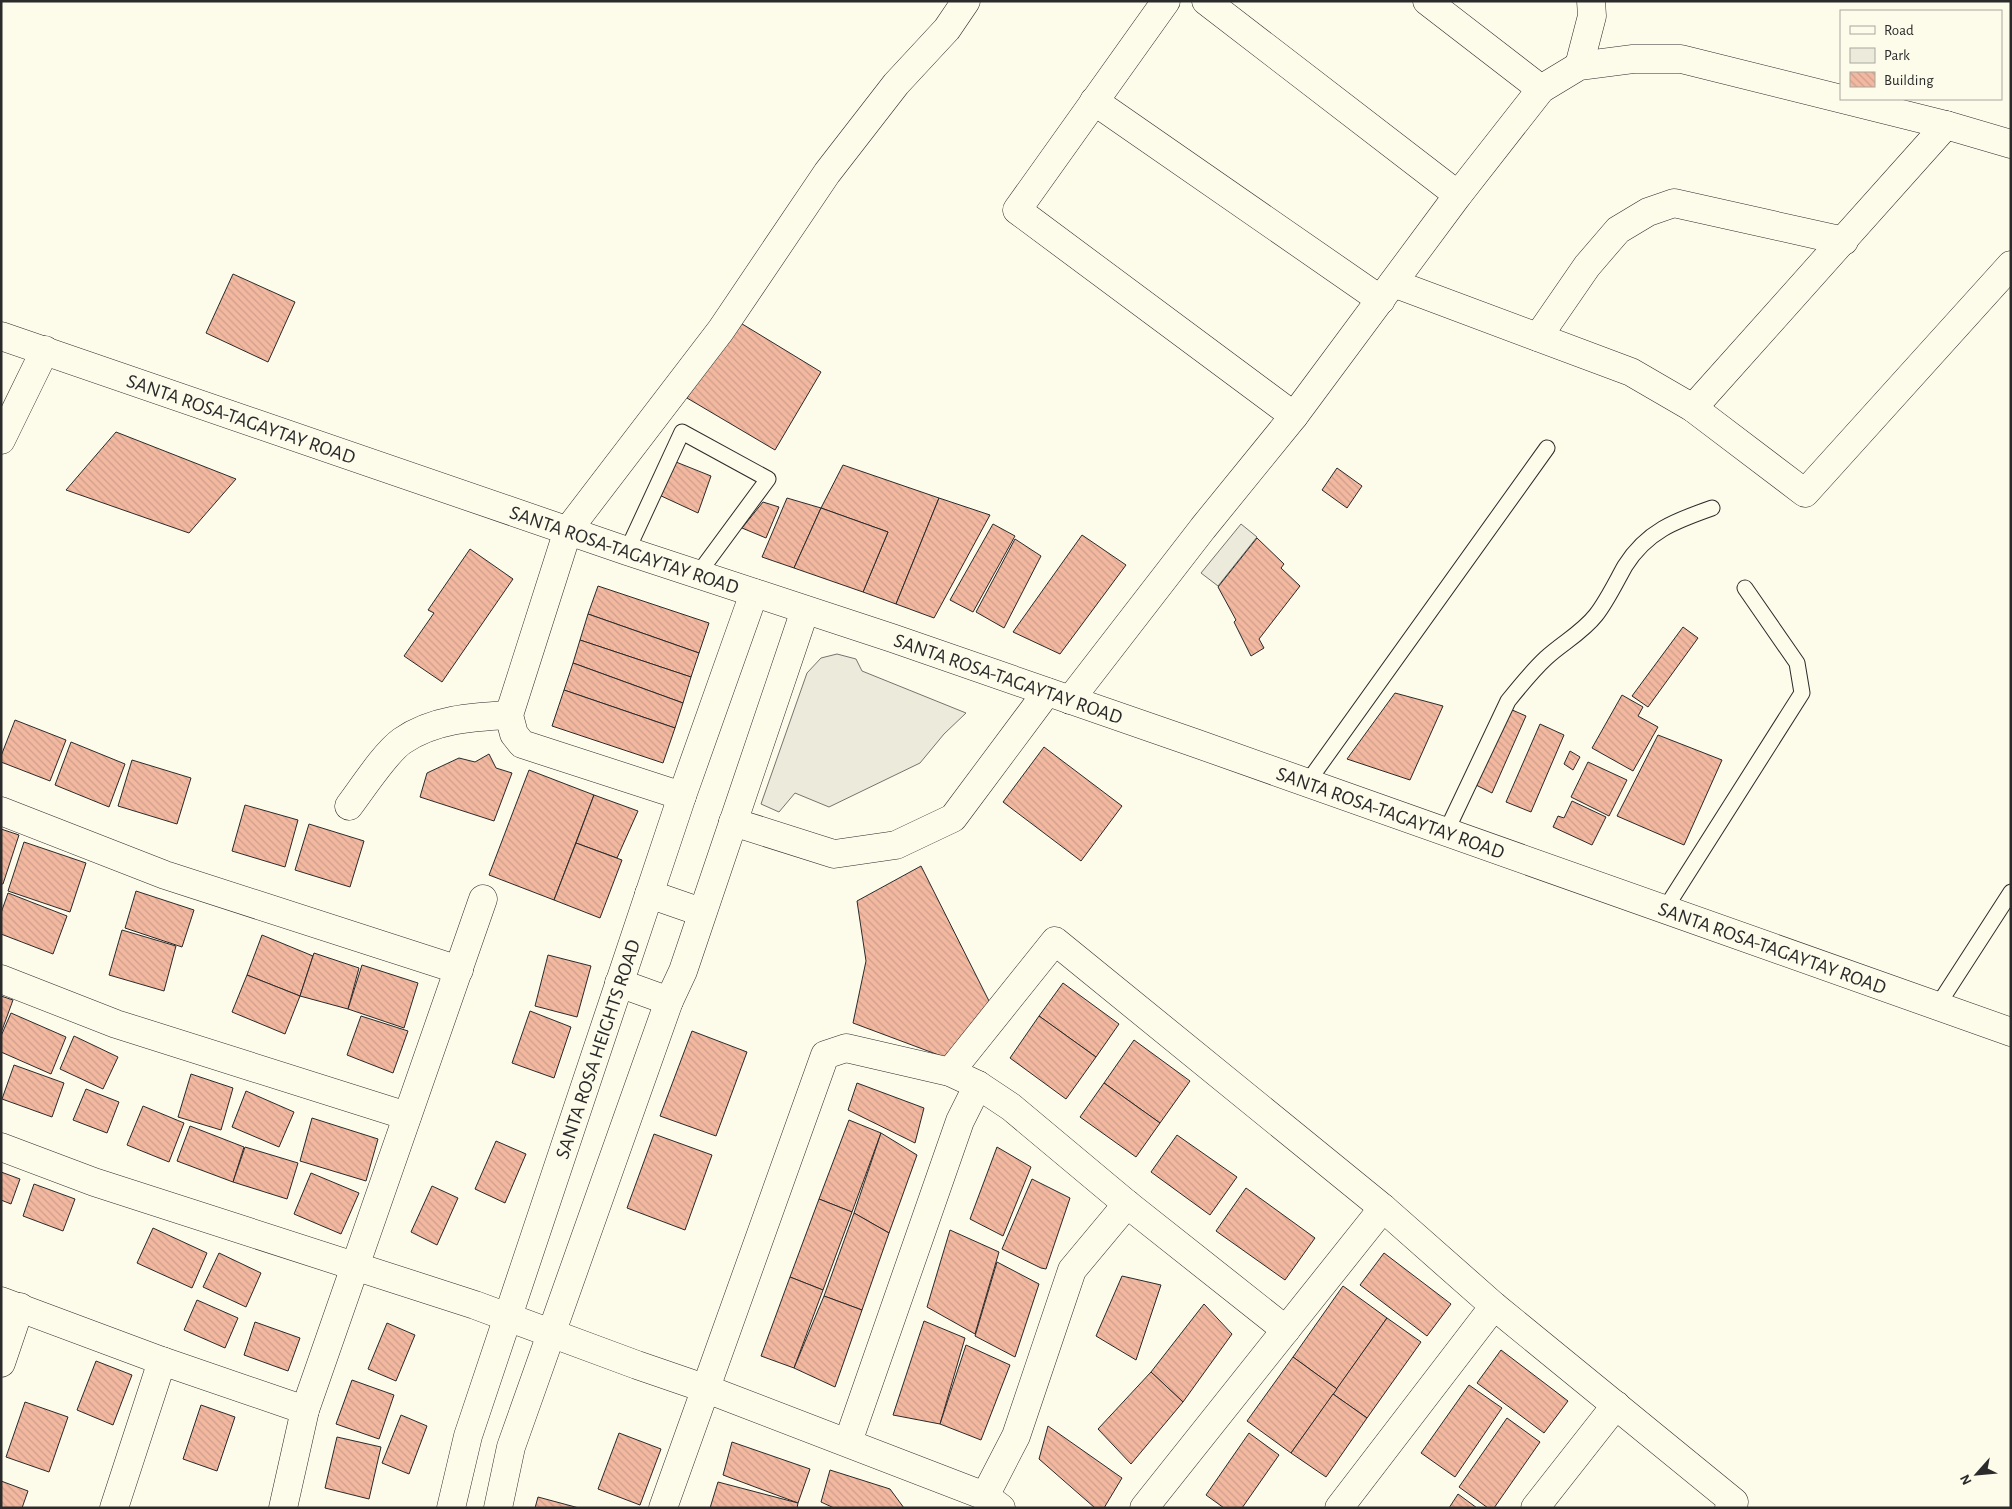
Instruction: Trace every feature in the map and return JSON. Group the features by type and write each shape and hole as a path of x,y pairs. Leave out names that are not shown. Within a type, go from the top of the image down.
{"street":[{"path":"682,796 522,744 514,734 509,715 568,530 721,330 826,173 896,84 946,29 966,1"},
{"path":"1166,1 1017,210 1294,416"},
{"path":"1206,1 1458,195"},
{"path":"1426,1 1541,90"},
{"path":"1579,66 1592,16 1590,1"},
{"path":"733,822 834,854 896,845 953,818 1203,528 1294,416 1458,195 1541,90 1579,66 1633,59 1681,59 1840,99"},
{"path":"1846,100 1946,125 2011,144"},
{"path":"1094,101 1387,291 1538,337 1631,372 1693,408 1805,493 2011,265"},
{"path":"1693,408 1946,125"},
{"path":"1538,337 1587,266 1618,230 1648,212 1674,203 1844,241"},
{"name":"SANTA ROSA-TAGAYTAY ROAD","path":"1,336 627,551 1058,696 2011,1032"},
{"path":"1,440 46,350"},
{"name":"SANTA ROSA HEIGHTS ROAD","path":"451,1508 468,1436 682,796 754,593"},
{"path":"498,1508 511,1447 550,1333 669,1001 683,971 701,912 806,610"},
{"path":"349,806 402,741 442,723 467,717 509,715"},
{"path":"1,811 165,875 459,970"},
{"path":"649,894 701,912"},
{"path":"283,1508 305,1410 483,899"},
{"path":"950,1072 1055,941 1383,1208 1494,1306 1734,1502 1729,1508"},
{"path":"1,979 116,1024 407,1116"},
{"path":"619,984 669,1001"},
{"path":"663,1508 704,1388 825,1055 846,1048 950,1072 978,1085 1011,1107 1127,1204 1286,1330"},
{"path":"848,1442 960,1121 978,1085"},
{"path":"1,1147 94,1182 508,1317 848,1442 993,1502 1072,1270 1127,1204"},
{"path":"1144,1508 1383,1208"},
{"path":"1,1363 11,1304 162,1361 305,1410"},
{"path":"1339,1508 1494,1306"},
{"path":"114,1508 162,1361"},
{"path":"1535,1508 1616,1405"}],"lane":[{"path":"627,551 682,432 768,479 698,574"},
{"path":"1307,783 1547,448"},
{"path":"1446,832 1508,701 1521,684 1547,657 1579,633 1596,615 1627,564 1649,537 1680,519 1712,508"},
{"path":"1666,909 1802,693 1797,663 1745,588"},
{"path":"1938,1006 2011,892"}],"green space":[{"path":"837,654 856,659 862,671 966,713 944,734 920,763 829,807 795,793 779,812 761,804 807,673 821,658"}],"shaded area":[{"path":"1241,524 1257,537 1218,586 1201,573"}],"building":[{"path":"233,274 295,302 268,362 206,333"},
{"path":"734,319 821,372 775,450 687,398"},
{"path":"116,432 236,479 189,533 66,490"},
{"path":"671,460 711,476 698,513 657,494"},
{"path":"843,465 939,498 896,604 863,592 888,532 821,508"},
{"path":"1337,468 1362,486 1347,508 1322,490"},
{"path":"787,498 821,508 794,568 762,557"},
{"path":"939,498 990,515 934,618 896,604"},
{"path":"763,502 779,507 766,538 742,528"},
{"path":"821,508 888,532 863,592 794,568"},
{"path":"993,524 1015,536 973,612 950,600"},
{"path":"1082,535 1126,565 1060,654 1013,632"},
{"path":"1257,538 1284,564 1281,568 1300,586 1259,639 1264,648 1251,656 1234,622 1236,620 1218,587"},
{"path":"1015,539 1041,556 1004,628 976,612"},
{"path":"470,549 513,579 442,682 404,656 434,613 428,610"},
{"path":"598,586 709,623 699,653 588,614"},
{"path":"588,614 699,653 691,677 580,640"},
{"path":"1683,627 1698,638 1648,707 1632,696"},
{"path":"580,640 691,677 683,703 573,663"},
{"path":"573,663 683,703 675,728 564,690"},
{"path":"564,690 675,728 663,763 552,726"},
{"path":"1395,693 1443,706 1410,780 1347,759"},
{"path":"1622,695 1643,707 1638,716 1658,727 1633,771 1592,748"},
{"path":"1510,709 1526,716 1492,793 1476,785"},
{"path":"15,720 66,740 50,781 1,762 1,756"},
{"path":"1540,724 1564,735 1531,812 1506,802"},
{"path":"1658,735 1722,760 1684,845 1617,816"},
{"path":"71,742 125,764 109,807 55,785"},
{"path":"1044,747 1122,806 1081,861 1003,802"},
{"path":"1570,751 1580,757 1573,770 1564,764"},
{"path":"489,754 496,768 512,773 494,821 420,797 427,773 459,758 475,762"},
{"path":"132,760 191,778 177,824 118,806"},
{"path":"1588,762 1627,780 1609,816 1571,797"},
{"path":"529,770 594,795 554,900 489,875"},
{"path":"594,795 638,811 617,858 576,843"},
{"path":"1572,801 1606,817 1592,845 1553,827 1558,816 1564,818"},
{"path":"245,805 298,820 285,867 232,851"},
{"path":"309,824 364,841 350,887 295,870"},
{"path":"1,829 19,835 3,884 1,884"},
{"path":"24,842 86,863 70,912 8,891"},
{"path":"576,843 622,860 600,918 554,900"},
{"path":"921,866 991,1005 944,1057 853,1023 866,961 857,901"},
{"path":"136,891 194,910 182,947 125,928"},
{"path":"8,893 67,916 53,954 1,934 1,913"},
{"path":"122,930 176,946 164,991 109,975"},
{"path":"262,935 313,956 300,996 247,975"},
{"path":"314,953 359,968 348,1009 300,996"},
{"path":"548,955 591,966 577,1017 535,1006"},
{"path":"362,965 418,983 404,1028 348,1009"},
{"path":"247,975 300,996 285,1034 232,1012"},
{"path":"1063,983 1119,1024 1096,1057 1039,1016"},
{"path":"1,996 13,1000 1,1033"},
{"path":"530,1011 571,1027 554,1078 512,1063"},
{"path":"11,1013 66,1037 51,1074 1,1052 1,1036"},
{"path":"361,1016 408,1031 393,1073 347,1055"},
{"path":"1039,1016 1096,1057 1066,1099 1010,1058"},
{"path":"692,1031 747,1052 716,1136 660,1116"},
{"path":"74,1036 118,1057 103,1089 60,1069"},
{"path":"1134,1040 1190,1081 1160,1123 1104,1083"},
{"path":"14,1065 64,1083 52,1117 2,1099"},
{"path":"191,1074 233,1088 221,1130 178,1117"},
{"path":"857,1083 924,1108 915,1143 848,1110"},
{"path":"1104,1083 1160,1123 1136,1157 1080,1117"},
{"path":"86,1089 119,1102 107,1133 73,1120"},
{"path":"246,1091 294,1112 279,1147 232,1127"},
{"path":"143,1106 184,1123 169,1162 127,1145"},
{"path":"312,1118 378,1139 366,1181 300,1161"},
{"path":"849,1120 881,1133 852,1212 819,1199"},
{"path":"190,1126 244,1147 233,1182 177,1161"},
{"path":"881,1133 917,1155 889,1233 854,1213"},
{"path":"654,1134 712,1155 685,1230 627,1208"},
{"path":"1177,1135 1237,1177 1210,1215 1151,1172"},
{"path":"496,1141 526,1154 505,1203 475,1189"},
{"path":"245,1147 298,1163 287,1199 233,1182"},
{"path":"997,1147 1031,1167 1003,1236 970,1219"},
{"path":"1,1172 20,1179 11,1204 1,1200"},
{"path":"311,1173 359,1193 341,1234 294,1214"},
{"path":"1032,1179 1070,1198 1046,1269 1002,1249"},
{"path":"34,1184 75,1199 63,1231 23,1216"},
{"path":"432,1186 458,1198 437,1245 411,1232"},
{"path":"1246,1188 1315,1238 1285,1280 1216,1231"},
{"path":"819,1199 852,1212 823,1290 790,1277"},
{"path":"854,1213 889,1233 862,1310 824,1296"},
{"path":"153,1228 207,1253 192,1288 137,1263"},
{"path":"950,1230 999,1252 975,1334 927,1307"},
{"path":"219,1253 261,1273 246,1307 203,1287"},
{"path":"1384,1253 1451,1304 1427,1336 1360,1285"},
{"path":"997,1262 1039,1284 1015,1357 975,1336"},
{"path":"1122,1276 1161,1285 1136,1360 1096,1336"},
{"path":"790,1277 823,1290 794,1368 761,1356"},
{"path":"1343,1286 1387,1318 1337,1389 1293,1357"},
{"path":"824,1296 862,1310 835,1387 794,1368"},
{"path":"197,1300 238,1318 225,1348 184,1330"},
{"path":"1204,1304 1232,1334 1183,1402 1151,1372"},
{"path":"1387,1318 1421,1342 1367,1418 1333,1394"},
{"path":"924,1321 965,1338 940,1424 893,1415"},
{"path":"255,1322 300,1338 288,1371 244,1355"},
{"path":"387,1323 415,1335 396,1381 368,1369"},
{"path":"966,1345 1010,1365 981,1440 940,1424"},
{"path":"1501,1350 1568,1401 1544,1433 1477,1383"},
{"path":"1293,1357 1337,1389 1291,1453 1247,1421"},
{"path":"96,1361 132,1375 113,1425 77,1410"},
{"path":"1151,1372 1183,1402 1131,1464 1098,1429"},
{"path":"352,1380 394,1395 379,1439 336,1424"},
{"path":"1469,1385 1502,1408 1455,1477 1421,1453"},
{"path":"1333,1394 1367,1418 1326,1477 1291,1453"},
{"path":"25,1402 68,1417 49,1472 6,1457"},
{"path":"201,1405 235,1417 217,1471 183,1459"},
{"path":"401,1415 427,1426 409,1474 382,1463"},
{"path":"1507,1418 1540,1442 1494,1508 1488,1508 1459,1487"},
{"path":"1048,1426 1122,1478 1104,1508 1095,1508 1039,1459"},
{"path":"619,1433 661,1449 640,1505 598,1489"},
{"path":"1249,1433 1279,1455 1242,1508 1224,1508 1206,1495"},
{"path":"337,1437 381,1447 369,1499 325,1488"},
{"path":"732,1442 810,1469 798,1503 723,1475"},
{"path":"830,1470 890,1489 904,1508 834,1508 821,1502"},
{"path":"1,1481 28,1491 22,1508 1,1508"},
{"path":"718,1482 798,1503 797,1508 710,1508"},
{"path":"1458,1494 1477,1508 1449,1508"},
{"path":"538,1497 579,1508 535,1508"}]}
